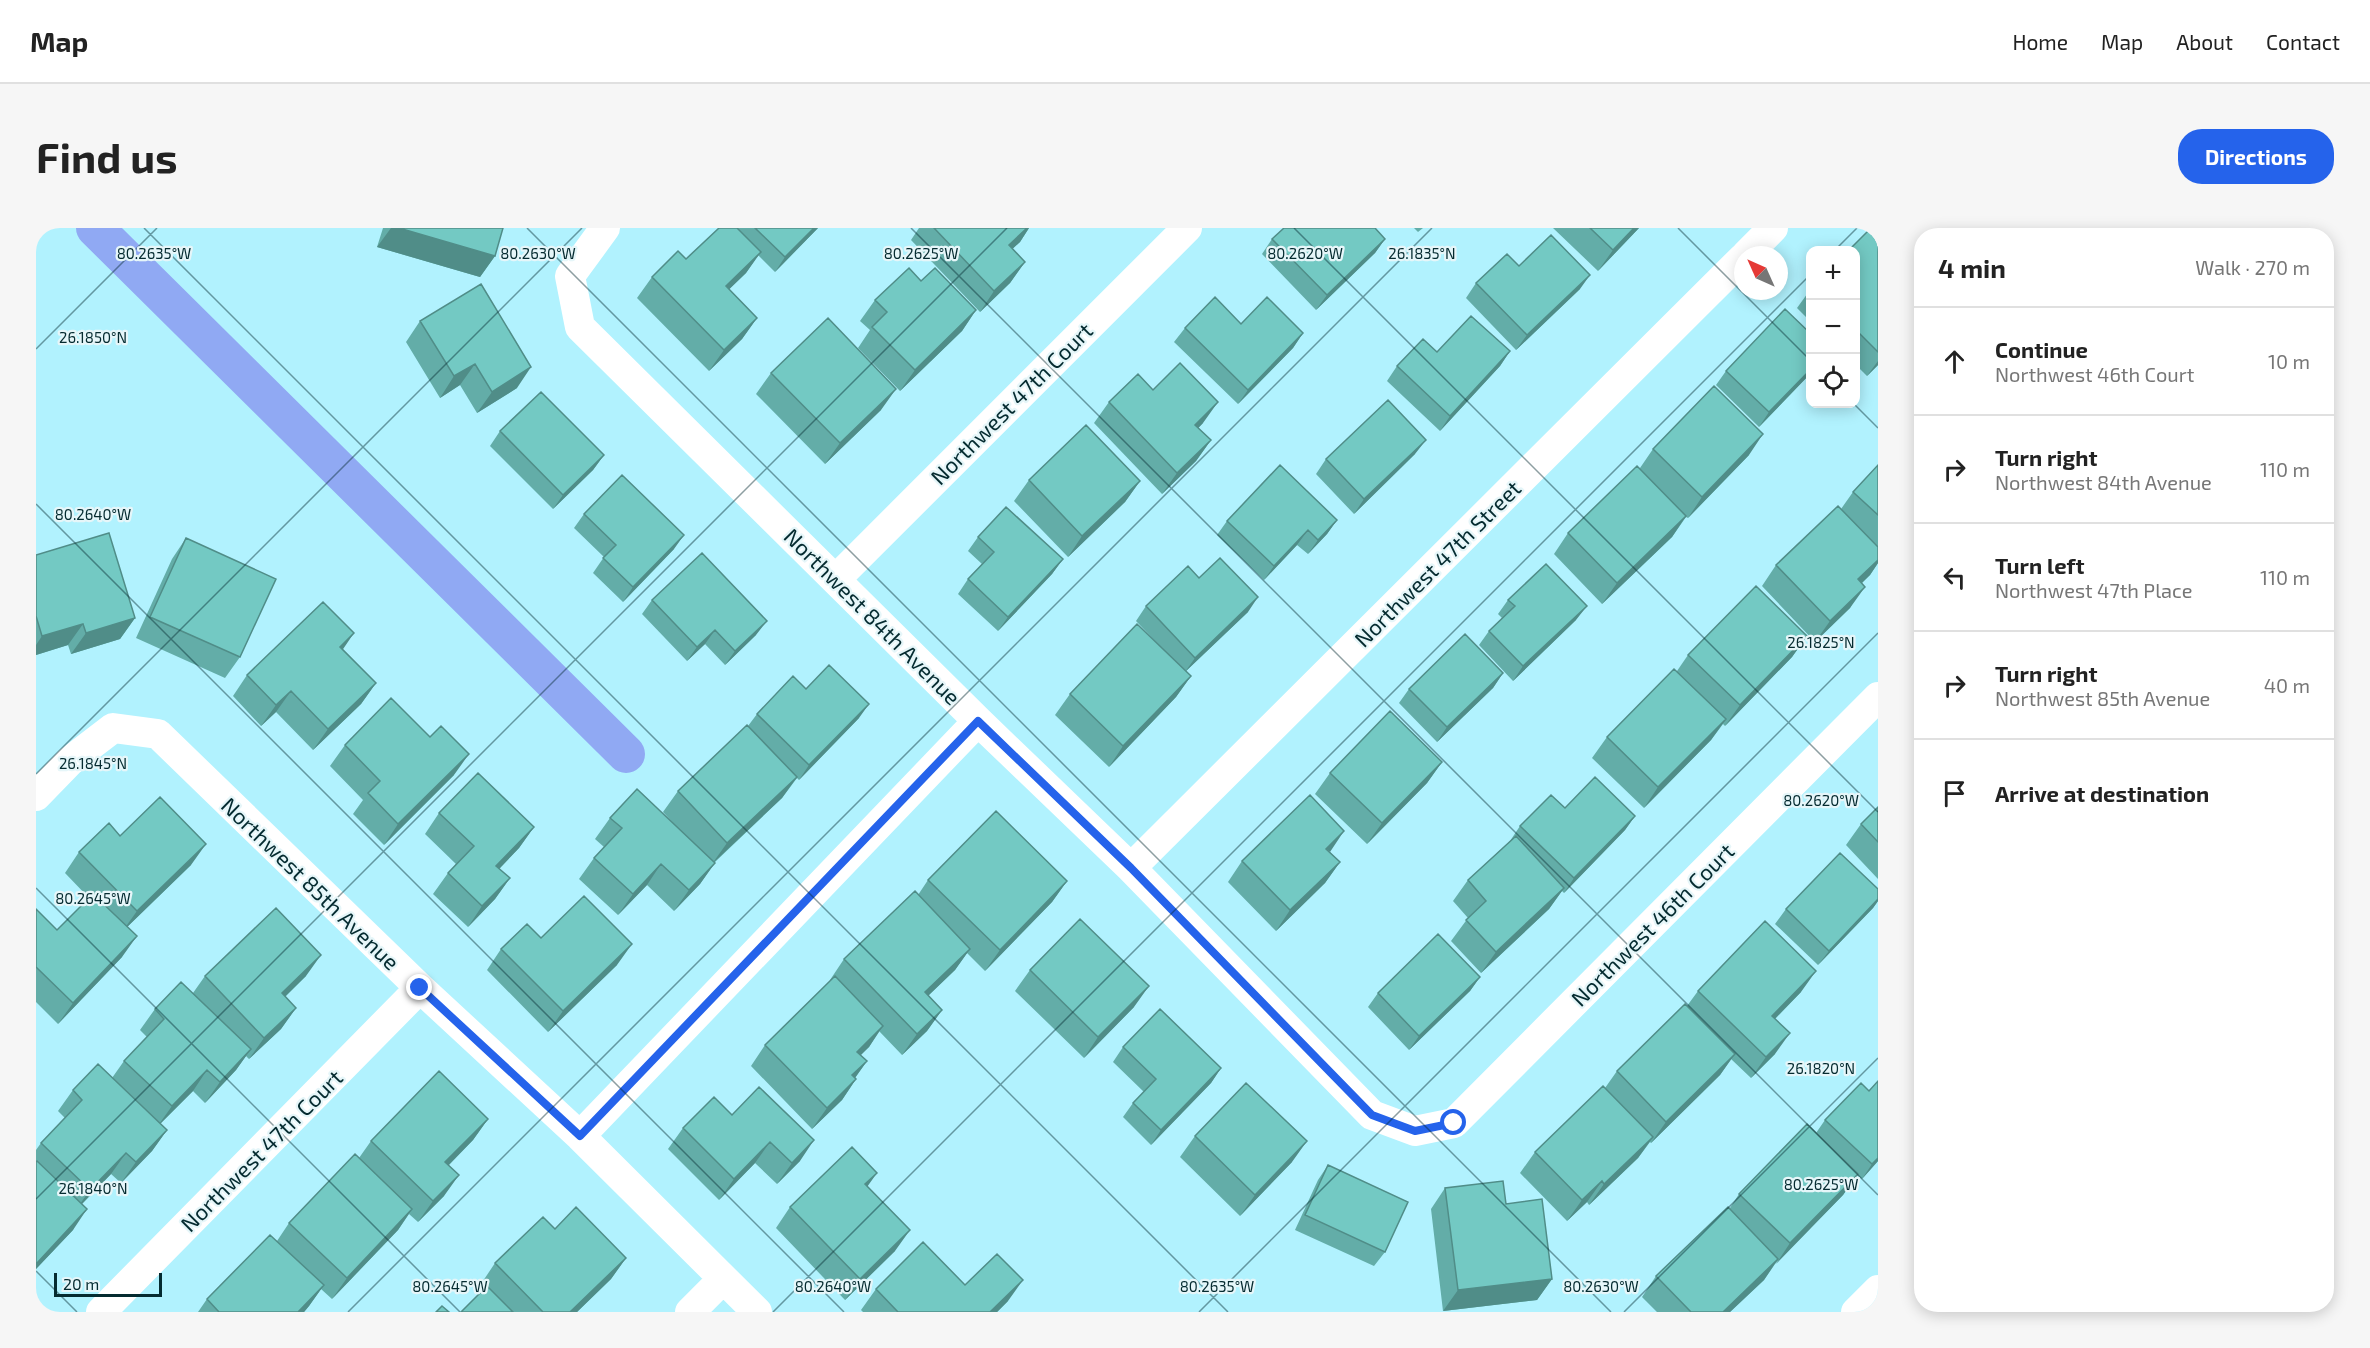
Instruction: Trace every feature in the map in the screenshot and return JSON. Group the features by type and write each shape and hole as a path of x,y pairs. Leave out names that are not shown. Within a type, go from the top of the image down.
{"street":[{"name":"Northwest 84th Avenue","path":"605,228 570,276 580,327 978,721 1131,868 1372,1115 1415,1131"},
{"name":"Northwest 47th Court","path":"836,579 1186,228"},
{"name":"Northwest 47th Street","path":"1754,246 1773,228"},
{"name":"Northwest 47th Street","path":"1131,868 1734,266"},
{"name":"Northwest 46th Court","path":"1415,1131 1454,1123 1878,697"},
{"path":"580,1136 978,721"},
{"name":"Northwest 85th Avenue","path":"36,795 70,761 113,728 158,734 420,988 580,1136 757,1312"},
{"name":"Northwest 47th Court","path":"101,1312 420,988"},
{"path":"690,1312 723,1279"},
{"path":"1856,1312 1878,1290"}],"building":[{"path":"399,228 503,228 495,256"},
{"path":"719,228 737,228 761,252 726,286 757,318 724,350 652,277 678,251 686,259"},
{"path":"755,228 814,228 785,257"},
{"path":"934,228 1027,228 1009,245 1025,262 994,291"},
{"path":"1284,228 1375,228 1385,239 1327,295 1272,239"},
{"path":"1590,228 1634,228 1613,250"},
{"path":"1871,228 1878,228 1878,352 1860,334 1860,246 1853,246"},
{"path":"1551,235 1590,275 1527,335 1476,283 1507,254 1519,266"},
{"path":"909,268 921,281 935,268 976,310 915,370 872,327 887,312 875,300"},
{"path":"481,284 531,367 492,392 475,364 454,376 420,321"},
{"path":"1215,297 1241,324 1267,297 1303,333 1248,390 1185,328"},
{"path":"1785,309 1806,329 1806,374 1769,412 1726,371"},
{"path":"1471,316 1510,351 1450,416 1397,366 1423,339 1437,352"},
{"path":"828,318 896,389 840,443 771,373"},
{"path":"1180,363 1218,402 1195,425 1211,440 1177,473 1109,402 1138,374 1153,390"},
{"path":"1714,386 1763,434 1702,497 1653,449"},
{"path":"541,392 604,455 563,495 500,431"},
{"path":"1388,400 1426,440 1364,499 1326,459"},
{"path":"1086,425 1140,481 1082,536 1029,480"},
{"path":"1280,465 1337,520 1318,540 1308,530 1274,566 1227,521"},
{"path":"1878,465 1878,515 1853,492"},
{"path":"1637,466 1686,516 1617,583 1568,533"},
{"path":"622,475 684,535 633,587 603,558 616,545 584,514"},
{"path":"1838,506 1878,547 1878,560 1858,579 1865,587 1830,621 1776,565"},
{"path":"1006,507 1063,559 1008,617 968,579 994,552 978,537"},
{"path":"109,533 135,618 86,633 83,624 42,636 36,616 36,555"},
{"path":"186,538 276,579 240,657 150,617"},
{"path":"702,553 767,621 735,651 715,630 697,647 652,600"},
{"path":"1220,558 1258,597 1195,658 1146,606 1188,566 1199,578"},
{"path":"1546,564 1587,606 1523,666 1489,631 1515,606 1508,600"},
{"path":"1756,586 1807,636 1740,705 1688,655"},
{"path":"323,602 354,633 340,647 376,683 328,729 291,691 276,705 247,675"},
{"path":"1137,624 1191,676 1123,746 1070,694"},
{"path":"1465,634 1503,673 1447,727 1409,689"},
{"path":"829,665 869,704 809,765 757,714 793,676 806,689"},
{"path":"1674,669 1726,719 1658,787 1607,737"},
{"path":"391,698 430,737 441,726 469,754 398,824 368,793 380,781 345,745"},
{"path":"1390,711 1442,762 1382,823 1330,773"},
{"path":"747,725 797,777 727,843 678,791"},
{"path":"478,773 534,827 496,866 510,878 482,906 448,873 474,846 439,813"},
{"path":"1595,777 1635,816 1574,878 1520,826 1551,795 1565,808"},
{"path":"637,789 715,863 689,890 661,864 633,894 594,858 622,828 610,818"},
{"path":"1310,795 1344,831 1326,849 1340,862 1290,910 1242,861"},
{"path":"160,797 206,844 137,911 79,852 109,823 120,836"},
{"path":"1878,807 1878,842 1861,824"},
{"path":"996,811 1067,881 1000,950 928,880"},
{"path":"1516,836 1564,888 1496,952 1466,920 1486,901 1468,880"},
{"path":"1840,853 1878,889 1878,899 1829,951 1786,909"},
{"path":"915,891 970,949 925,992 942,1010 917,1034 844,959"},
{"path":"93,894 137,936 73,1003 36,967 36,909 57,930"},
{"path":"584,896 632,944 563,1011 501,949 527,924 541,938"},
{"path":"276,908 321,955 282,993 296,1008 264,1038 205,976"},
{"path":"1080,919 1149,986 1098,1037 1030,970"},
{"path":"1765,921 1816,971 1772,1016 1790,1033 1766,1057 1698,991"},
{"path":"1438,934 1480,977 1419,1036 1378,993"},
{"path":"835,976 883,1026 857,1052 867,1061 852,1075 856,1079 827,1108 765,1045"},
{"path":"181,982 251,1049 220,1082 207,1070 172,1106 124,1061 164,1019 155,1009"},
{"path":"1685,1004 1735,1054 1666,1122 1617,1071"},
{"path":"1160,1009 1221,1068 1161,1130 1133,1103 1156,1079 1123,1047"},
{"path":"98,1064 167,1130 136,1162 126,1153 90,1190 41,1143 82,1100 73,1090"},
{"path":"439,1071 488,1119 445,1162 459,1175 433,1201 371,1141"},
{"path":"1878,1081 1878,1158 1872,1164 1825,1120 1861,1083 1869,1091"},
{"path":"1246,1083 1307,1141 1255,1195 1195,1136"},
{"path":"1603,1086 1653,1137 1604,1184 1602,1181 1582,1200 1535,1152"},
{"path":"759,1087 814,1140 792,1163 770,1142 734,1179 683,1128 714,1097 732,1115"},
{"path":"1807,1124 1858,1174 1790,1243 1739,1194"},
{"path":"852,1147 877,1173 865,1184 910,1230 860,1279 790,1207"},
{"path":"355,1154 412,1209 347,1278 289,1223"},
{"path":"36,1162 87,1209 36,1264"},
{"path":"1328,1165 1408,1202 1385,1252 1305,1215"},
{"path":"1503,1181 1506,1204 1542,1199 1552,1279 1458,1290 1445,1188"},
{"path":"576,1207 626,1258 570,1312 543,1312 495,1263 543,1217 555,1229"},
{"path":"1728,1207 1778,1259 1723,1312 1691,1312 1656,1276"},
{"path":"270,1235 324,1285 298,1312 219,1312 207,1299"},
{"path":"923,1242 965,1285 997,1254 1023,1280 990,1312 898,1312 876,1289"},
{"path":"487,1286 513,1312 461,1312"},
{"path":"442,1306 449,1312 436,1312"}],"waterway":[{"path":"95,228 626,754"}],"route":[{"path":"420,988 580,1136 978,721 1131,868 1372,1115 1415,1131 1454,1123"}]}
